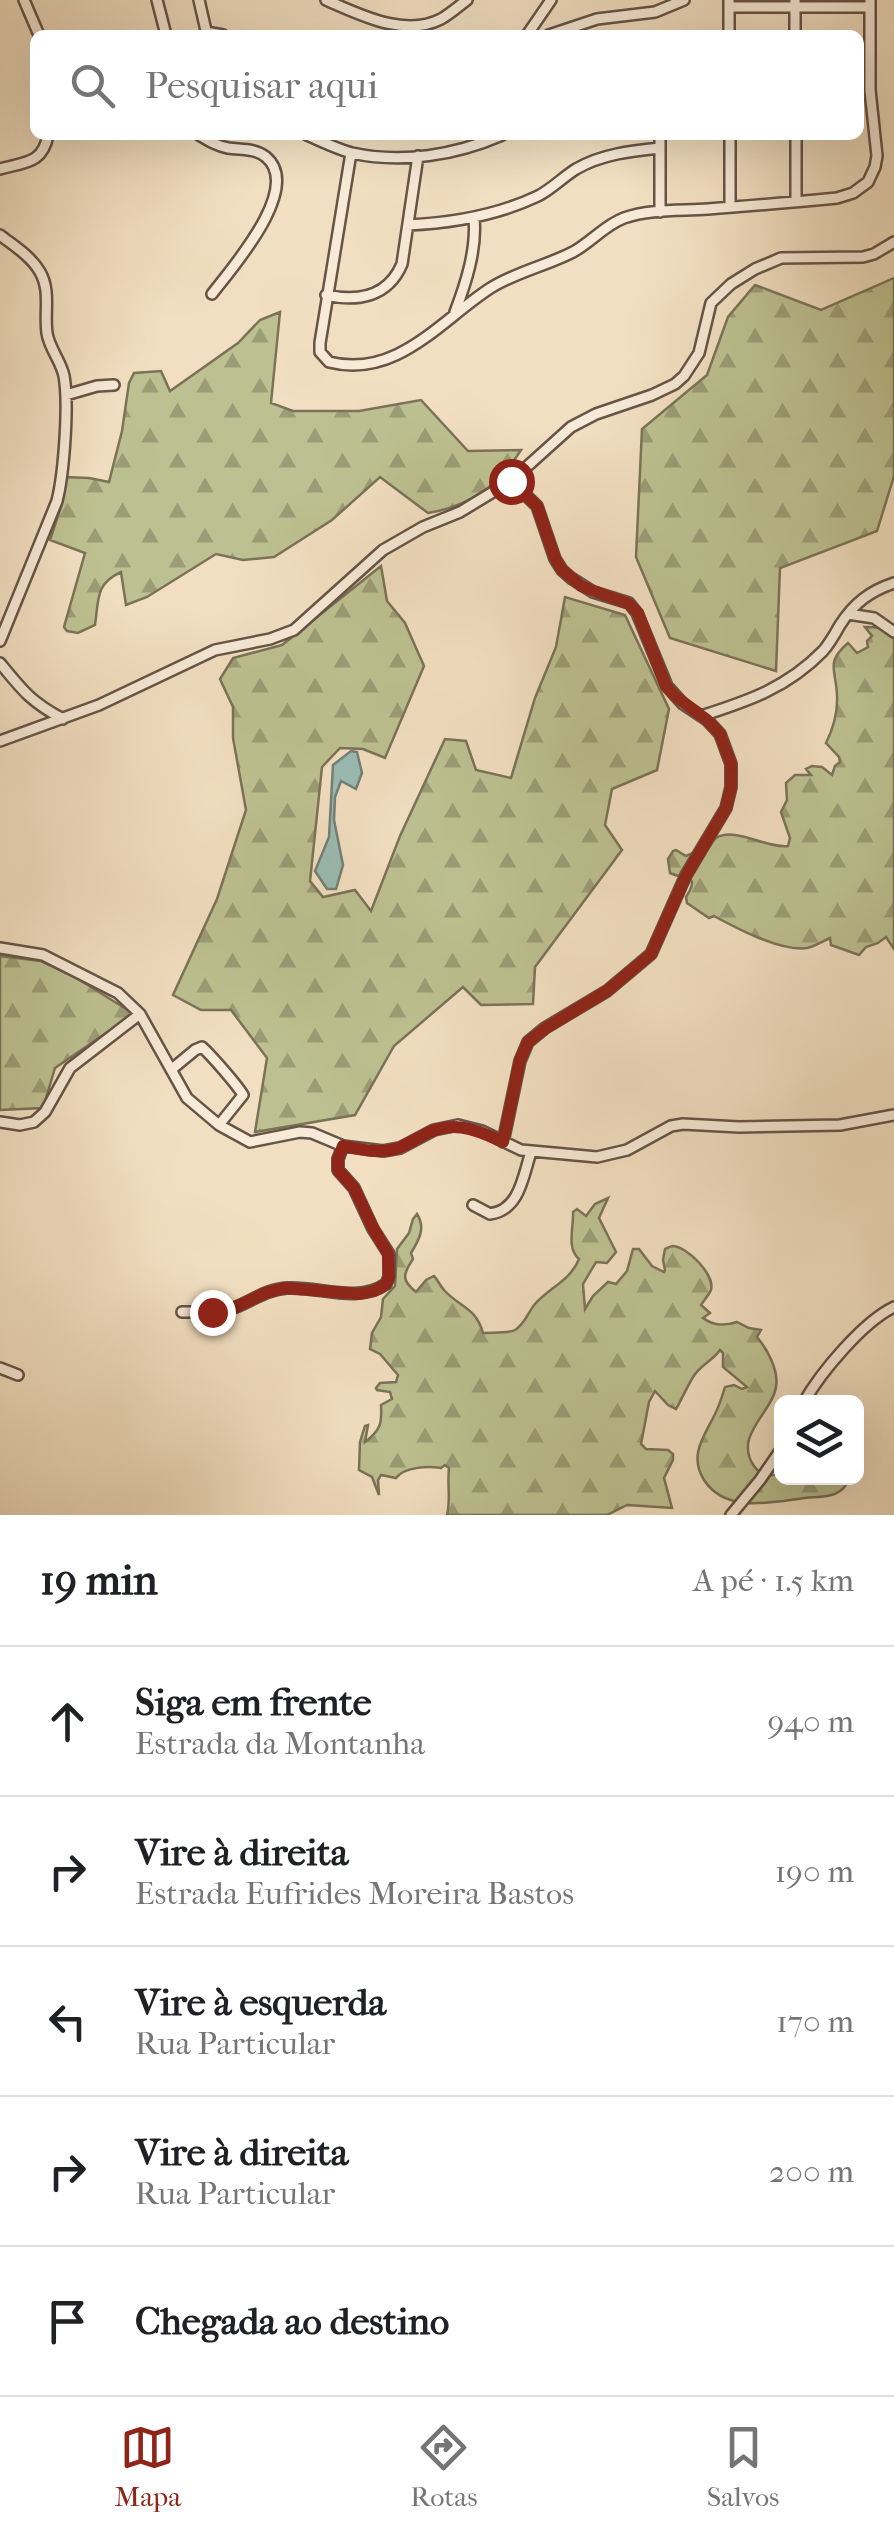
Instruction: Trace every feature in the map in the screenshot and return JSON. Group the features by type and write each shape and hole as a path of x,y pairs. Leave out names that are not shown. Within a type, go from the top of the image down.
{"street":[{"path":"24,0 37,30"},
{"path":"158,0 165,30"},
{"path":"199,0 205,30"},
{"path":"326,0 391,24 439,20 467,0"},
{"path":"533,30 550,0"},
{"path":"564,30 597,20 655,12 684,0"},
{"path":"351,152 320,352 336,364 394,358 454,316 464,302 522,272 570,254 626,218 838,198 854,193 868,182 877,146 871,117 870,4 729,3 729,30"},
{"path":"795,3 796,30"},
{"path":"439,20 443,30"},
{"path":"539,20 550,30"},
{"path":"0,168 38,157 47,140"},
{"path":"209,140 224,148 262,154 272,164 276,179 274,198 258,231 212,294"},
{"path":"320,140 351,152 399,157 444,154 482,140"},
{"path":"660,140 660,212"},
{"path":"730,140 730,207"},
{"path":"796,140 796,202"},
{"path":"408,226 474,218 534,198 596,160 622,152 660,148"},
{"path":"326,295 364,297 392,282 402,264 418,156"},
{"path":"464,302 474,218"},
{"path":"0,235 30,259 44,280 48,337 62,366 66,394 60,490 0,641"},
{"path":"0,741 100,705 214,650 294,630 384,550 511,481 580,422 663,390 684,376 699,353 711,302 742,276 781,258 863,257 894,242"},
{"path":"464,288 486,291"},
{"path":"66,394 114,385"},
{"path":"503,1142 520,1060 528,1042 607,991 651,954 686,876 726,808 731,787 731,764 720,734 666,686 642,621 632,606 581,586 562,570 537,506 511,481"},
{"path":"700,716 754,699 782,684 824,650 868,593 894,583"},
{"path":"848,614 874,618 894,632"},
{"path":"0,663 28,698 63,718"},
{"path":"0,948 33,952 58,961 118,993 140,1014 187,1098 219,1125 250,1142 312,1132 343,1146 393,1150 434,1130 458,1125 531,1152 580,1157 611,1154 640,1144 670,1126 683,1124 840,1125 894,1115"},
{"path":"0,1122 27,1124 39,1118 70,1068 140,1014"},
{"path":"172,1069 202,1047 241,1089 243,1096 219,1125"},
{"path":"182,1312 234,1308 285,1288 360,1294 386,1284 388,1254 354,1188 338,1170 343,1146"},
{"path":"473,1204 490,1214 504,1212 516,1198 531,1152"},
{"path":"809,1395 858,1334 894,1307"},
{"path":"0,1368 18,1375"},
{"path":"731,1515 774,1460"}],"green space":[{"path":"894,278 894,476 877,531 780,568 776,671 670,638 636,557 642,429 707,375 728,317 755,285 821,310"},
{"path":"280,312 271,403 293,411 359,411 421,400 468,451 521,450 493,484 443,510 428,513 380,477 332,520 274,557 243,560 216,554 147,597 126,605 121,572 102,587 95,625 78,633 67,631 64,627 85,553 50,540 66,477 109,482 134,373 161,371 170,391 238,343 260,320"},
{"path":"381,566 387,601 405,623 424,666 385,758 363,749 340,748 322,767 310,881 323,897 355,890 371,911 400,836 445,739 466,741 476,770 511,778 535,698 556,647 565,597 625,615 669,709 657,770 612,789 605,825 622,850 535,967 533,1004 481,1005 463,987 394,1046 355,1115 255,1132 267,1058 231,1010 201,1010 173,995 217,899 246,810 233,738 233,707 220,679 233,658 282,645"},
{"path":"865,627 892,628 894,640 894,949 886,937 859,955 831,945 830,938 807,948 796,948 759,938 714,916 709,918 687,903 691,881 670,873 668,859 676,850 686,856 695,852 701,858 716,838 724,835 788,846 790,838 781,812 787,800 786,783 795,775 811,775 806,769 812,766 822,767 832,775 840,762 826,743 837,708 834,661 848,643 857,653 868,647 872,636"},
{"path":"0,956 41,961 134,1014 55,1068 43,1108 0,1110"},
{"path":"608,1198 599,1218 616,1252 607,1263 596,1262 583,1284 585,1309 608,1282 616,1284 627,1271 633,1249 639,1249 652,1266 664,1272 665,1249 673,1246 686,1251 705,1270 711,1284 701,1305 710,1313 703,1318 715,1324 737,1322 761,1330 757,1337 774,1367 773,1397 748,1445 754,1466 774,1475 774,1485 846,1485 842,1490 831,1495 764,1503 737,1502 713,1491 700,1471 699,1447 725,1387 747,1387 723,1367 720,1350 694,1376 676,1409 655,1391 649,1402 641,1444 646,1449 668,1450 673,1454 664,1478 672,1508 627,1505 607,1515 447,1515 449,1468 445,1465 410,1469 396,1478 381,1475 379,1495 372,1477 359,1470 360,1442 365,1426 368,1425 365,1442 377,1430 381,1405 392,1399 390,1392 376,1388 380,1383 396,1382 398,1375 380,1354 370,1349 383,1299 395,1286 397,1249 409,1233 413,1219 417,1214 421,1229 406,1273 408,1284 416,1292 434,1276 476,1318 483,1333 508,1332 515,1330 535,1304 575,1266 579,1259 572,1243 573,1212 577,1209 586,1216 595,1204"}],"water":[{"path":"351,751 357,752 362,773 356,789 341,781 335,797 334,820 343,865 336,889 327,889 315,871 329,837 333,765"}],"route":[{"path":"212,1312 234,1308 285,1288 360,1294 386,1284 388,1254 354,1188 338,1170 343,1146 393,1150 425,1133 458,1125 503,1142 520,1060 528,1042 607,991 651,954 686,876 726,808 731,764 720,734 666,686 642,621 632,606 581,586 562,570 537,506 511,481"}]}
